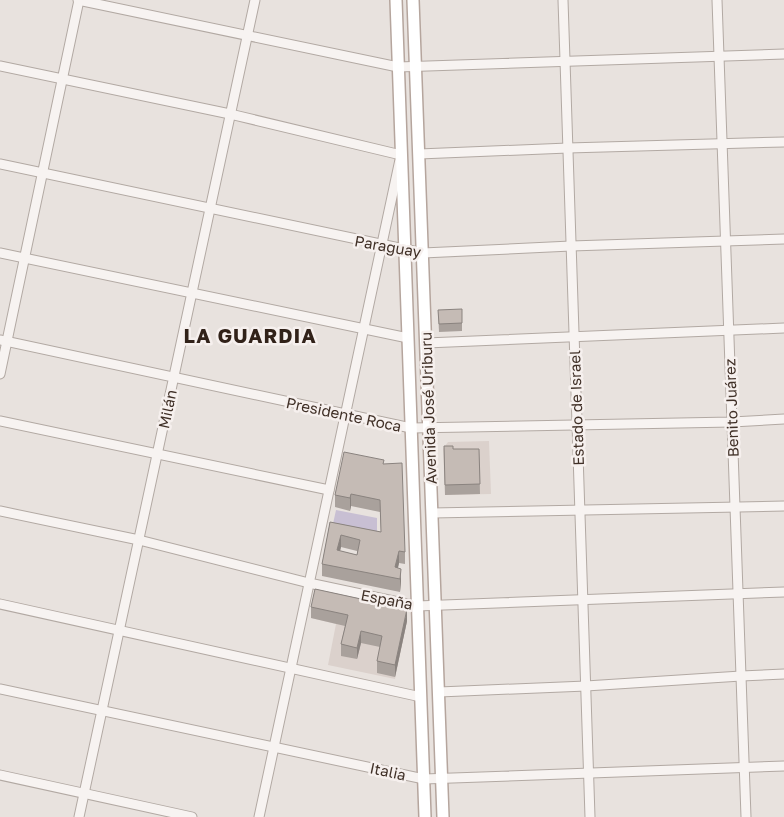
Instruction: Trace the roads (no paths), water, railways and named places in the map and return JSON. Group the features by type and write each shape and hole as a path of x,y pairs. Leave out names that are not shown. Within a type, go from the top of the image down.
{"main road":[{"name":"Avenida José Uriburu","path":"396,0 425,817"},
{"name":"Avenida José Uriburu","path":"413,0 444,817"}],"street":[{"path":"0,374 3,341 24,258 78,0 398,67 784,54"},
{"name":"Milán","path":"79,817 255,0"},
{"name":"Estado de Israel","path":"563,0 590,817"},
{"name":"Benito Juárez","path":"717,0 746,817"},
{"path":"0,66 230,114 402,155 259,817"},
{"path":"419,154 784,142"},
{"name":"Paraguay","path":"0,164 422,253 571,246 784,240"},
{"path":"0,252 408,338"},
{"path":"426,343 784,328"},
{"name":"Presidente Roca","path":"3,341 411,428 732,422 784,419"},
{"path":"0,421 329,490"},
{"path":"432,513 784,506"},
{"name":"España","path":"0,511 139,540 309,583 417,606 784,592"},
{"path":"0,604 421,698"},
{"path":"439,692 586,686 784,674"},
{"name":"Italia","path":"0,689 424,779 784,766"},
{"path":"0,775 192,817"}],"district":[{"name":"LA GUARDIA","path":"250,335"}]}
